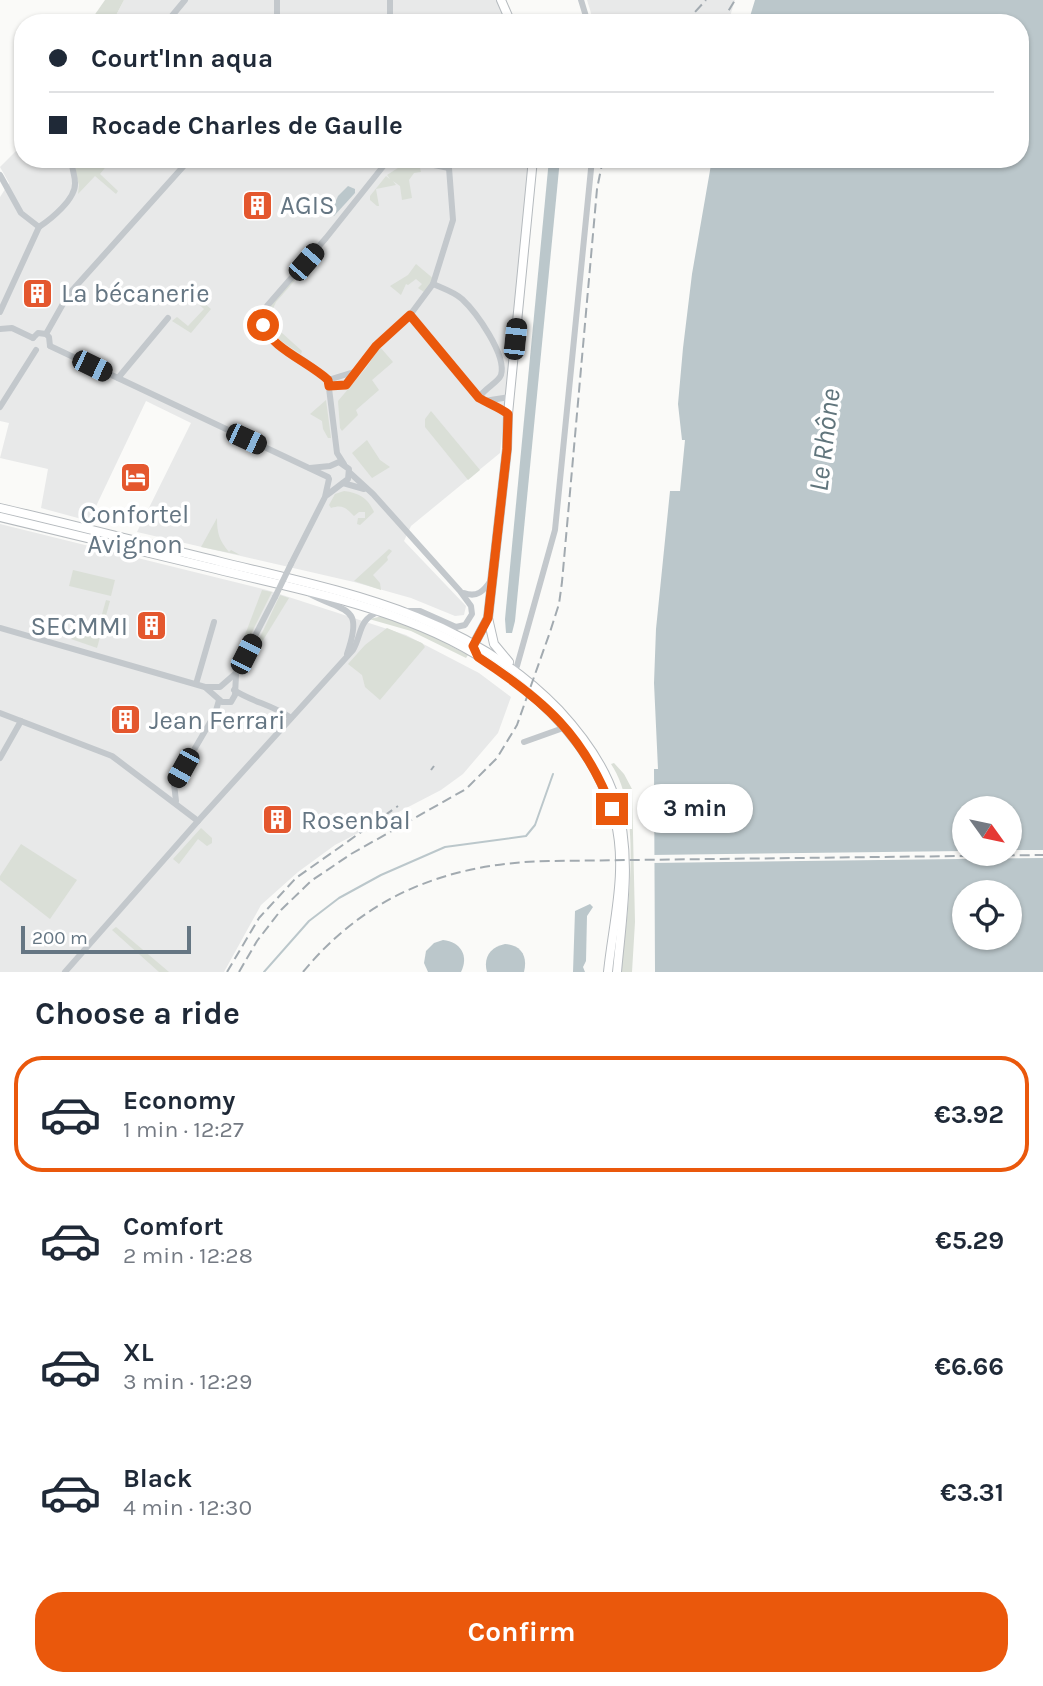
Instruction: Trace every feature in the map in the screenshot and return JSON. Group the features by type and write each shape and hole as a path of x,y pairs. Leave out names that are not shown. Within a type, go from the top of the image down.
{"main road":[{"path":"532,168 488,628 494,644 579,734 598,762 614,796 625,845 617,972"},
{"path":"0,508 319,585 405,611 475,645 517,670"},
{"path":"0,517 301,590 381,612 475,645"},
{"path":"478,657 475,645 488,618"},
{"path":"423,627 478,657 540,702 566,727 596,769 612,809 618,835 619,873 608,972"},
{"path":"475,645 488,628"}],"street":[{"path":"173,14 184,0"},
{"path":"0,312 39,227 73,194 76,184 73,168"},
{"path":"46,334 68,295 182,168"},
{"path":"177,804 174,784 215,714 219,699 217,692 236,673 325,497 337,453 336,395 329,383 312,366 271,340 263,325 264,314 267,306 382,168"},
{"path":"336,395 376,346 410,315 433,284 453,220 449,168"},
{"path":"517,670 555,530 591,168"},
{"path":"0,175 21,213 39,227"},
{"path":"433,284 462,299 499,353 501,374 498,380 485,388 481,399"},
{"path":"410,315 481,399 508,414"},
{"path":"118,378 169,318"},
{"path":"0,329 12,328 33,338"},
{"path":"38,333 46,334 51,341 50,346 44,352 36,350 32,345 33,338 38,333"},
{"path":"50,346 341,484 368,490"},
{"path":"0,407 36,350"},
{"path":"329,383 356,371"},
{"path":"329,383 346,385"},
{"path":"481,399 510,397"},
{"path":"337,453 349,472 460,591 472,610 471,619 465,625 456,627 420,611 405,611"},
{"path":"308,469 344,464"},
{"path":"325,497 348,479 349,472"},
{"path":"460,591 471,596 477,595 492,579"},
{"path":"301,590 339,606 351,615 354,623 353,636 346,656"},
{"path":"65,972 358,642 359,630 370,615 381,612"},
{"path":"196,684 214,622"},
{"path":"0,628 205,687 223,686 234,689 248,699"},
{"path":"233,700 236,673"},
{"path":"205,687 225,703 248,699 266,704 291,718"},
{"path":"0,713 103,751 198,821"},
{"path":"0,758 21,721"},
{"path":"524,742 566,727"},
{"path":"158,790 174,784"}],"shaded area":[{"path":"105,0 124,0 117,14 95,14"},
{"path":"124,0 498,0 504,14 117,14"},
{"path":"587,0 735,0 731,14 591,14"},
{"path":"14,153 14,168 529,168 500,453 411,526 404,541 466,606 464,615 455,616 411,598 354,582 137,532 191,423 146,401 89,521 41,508 48,469 0,458 9,423 0,421 0,197 9,183 0,167"},
{"path":"76,168 105,168 100,174 118,191 116,194 95,176 78,194 79,185"},
{"path":"398,168 420,168 421,172 414,173 409,180 412,198 402,200 400,186 393,181 396,185 376,189 377,206 370,200 370,196 386,176 390,179 387,175"},
{"path":"416,264 435,280 424,292 418,288 422,284 416,279 406,284 401,295 390,286 408,275"},
{"path":"304,267 306,268 276,302 271,313 277,318 272,324 302,351 301,354 276,336 268,324 267,316 269,308"},
{"path":"198,298 211,309 191,333 172,321 177,317 188,326 204,309 195,301"},
{"path":"380,347 393,362 372,380 379,390 356,410 358,415 342,431 338,401"},
{"path":"326,400 331,438 328,438 323,429 322,421 310,414"},
{"path":"431,411 480,470 468,480 425,427 425,419"},
{"path":"367,440 380,460 390,467 372,478 352,453"},
{"path":"344,491 362,497 374,512 360,525 357,524 358,518 365,518 365,512 354,516 344,508 331,508 329,505 335,494"},
{"path":"217,518 218,532 223,544 229,552 231,550 240,555 201,547"},
{"path":"0,524 267,590 406,635 479,673 511,697 498,733 463,774 441,790 335,845 298,872 261,905 224,972 0,972"},
{"path":"389,549 392,551 387,557 388,560 373,575 380,583 381,590 354,581"},
{"path":"73,570 115,580 111,596 69,586"},
{"path":"262,590 272,592 237,662 235,661"},
{"path":"280,595 289,598 243,673"},
{"path":"106,600 110,601 97,648 71,639 73,630 96,635"},
{"path":"383,616 432,636 468,655 466,658 411,631 369,619"},
{"path":"387,628 422,643 425,647 380,700 365,687 362,675 348,664 365,645"},
{"path":"614,763 632,789 635,922 632,972 621,972 631,865 627,809 621,784 611,764"},
{"path":"201,828 212,838 212,843 207,846 198,839 179,864 173,859"},
{"path":"21,844 77,880 50,919 0,880"},
{"path":"116,927 169,972 159,972 112,930"}],"water":[{"name":"Le Rhône","path":"755,0 1043,0 1043,972 655,972 654,769 658,769 654,683 656,629 670,491 680,491 685,440 682,440 678,404 692,274 710,168 1029,168 1029,14 751,14"},
{"path":"548,168 559,168 512,633 506,633 505,619"},
{"path":"348,186 355,189 355,193 334,216 329,216 338,196"},
{"path":"590,904 593,907 587,916 586,961 583,967 585,972 573,972 575,911"},
{"path":"443,940 455,944 462,951 464,961 461,972 428,972 424,963 426,951 434,943"},
{"path":"505,944 522,952 524,972 487,972 489,954"}],"pier":[{"path":"1022,850 1043,850 1043,858 1022,858"},
{"path":"952,851 952,859 651,863 651,855"}],"waterway":[{"path":"264,972 309,921 339,898 381,875 445,847 526,836 535,825 553,774"}],"railway":[{"path":"693,14 706,0"},
{"path":"726,14 735,0"},
{"path":"239,972 257,941 281,910 311,881 351,854 466,789 497,758 517,725 559,604 597,189 601,168"},
{"path":"431,770 434,766"},
{"path":"227,972 259,918 296,878 398,806"},
{"path":"303,972 328,945 383,903 445,876 478,868 549,861 1043,855"}],"place":[{"name":"AGIS","path":"257,205"},
{"name":"La bécanerie","path":"38,293"},
{"name":"Confortel Avignon","path":"135,478"},
{"name":"SECMMI","path":"151,626"},
{"name":"Jean Ferrari","path":"126,720"},
{"name":"Rosenbal","path":"278,820"}],"route":[{"path":"263,325 271,340 312,366 328,380 329,386 334,387 346,385 376,346 410,315 479,398 508,414 507,449 488,618 473,643 474,651 478,657 557,717 596,769 612,809"}]}
